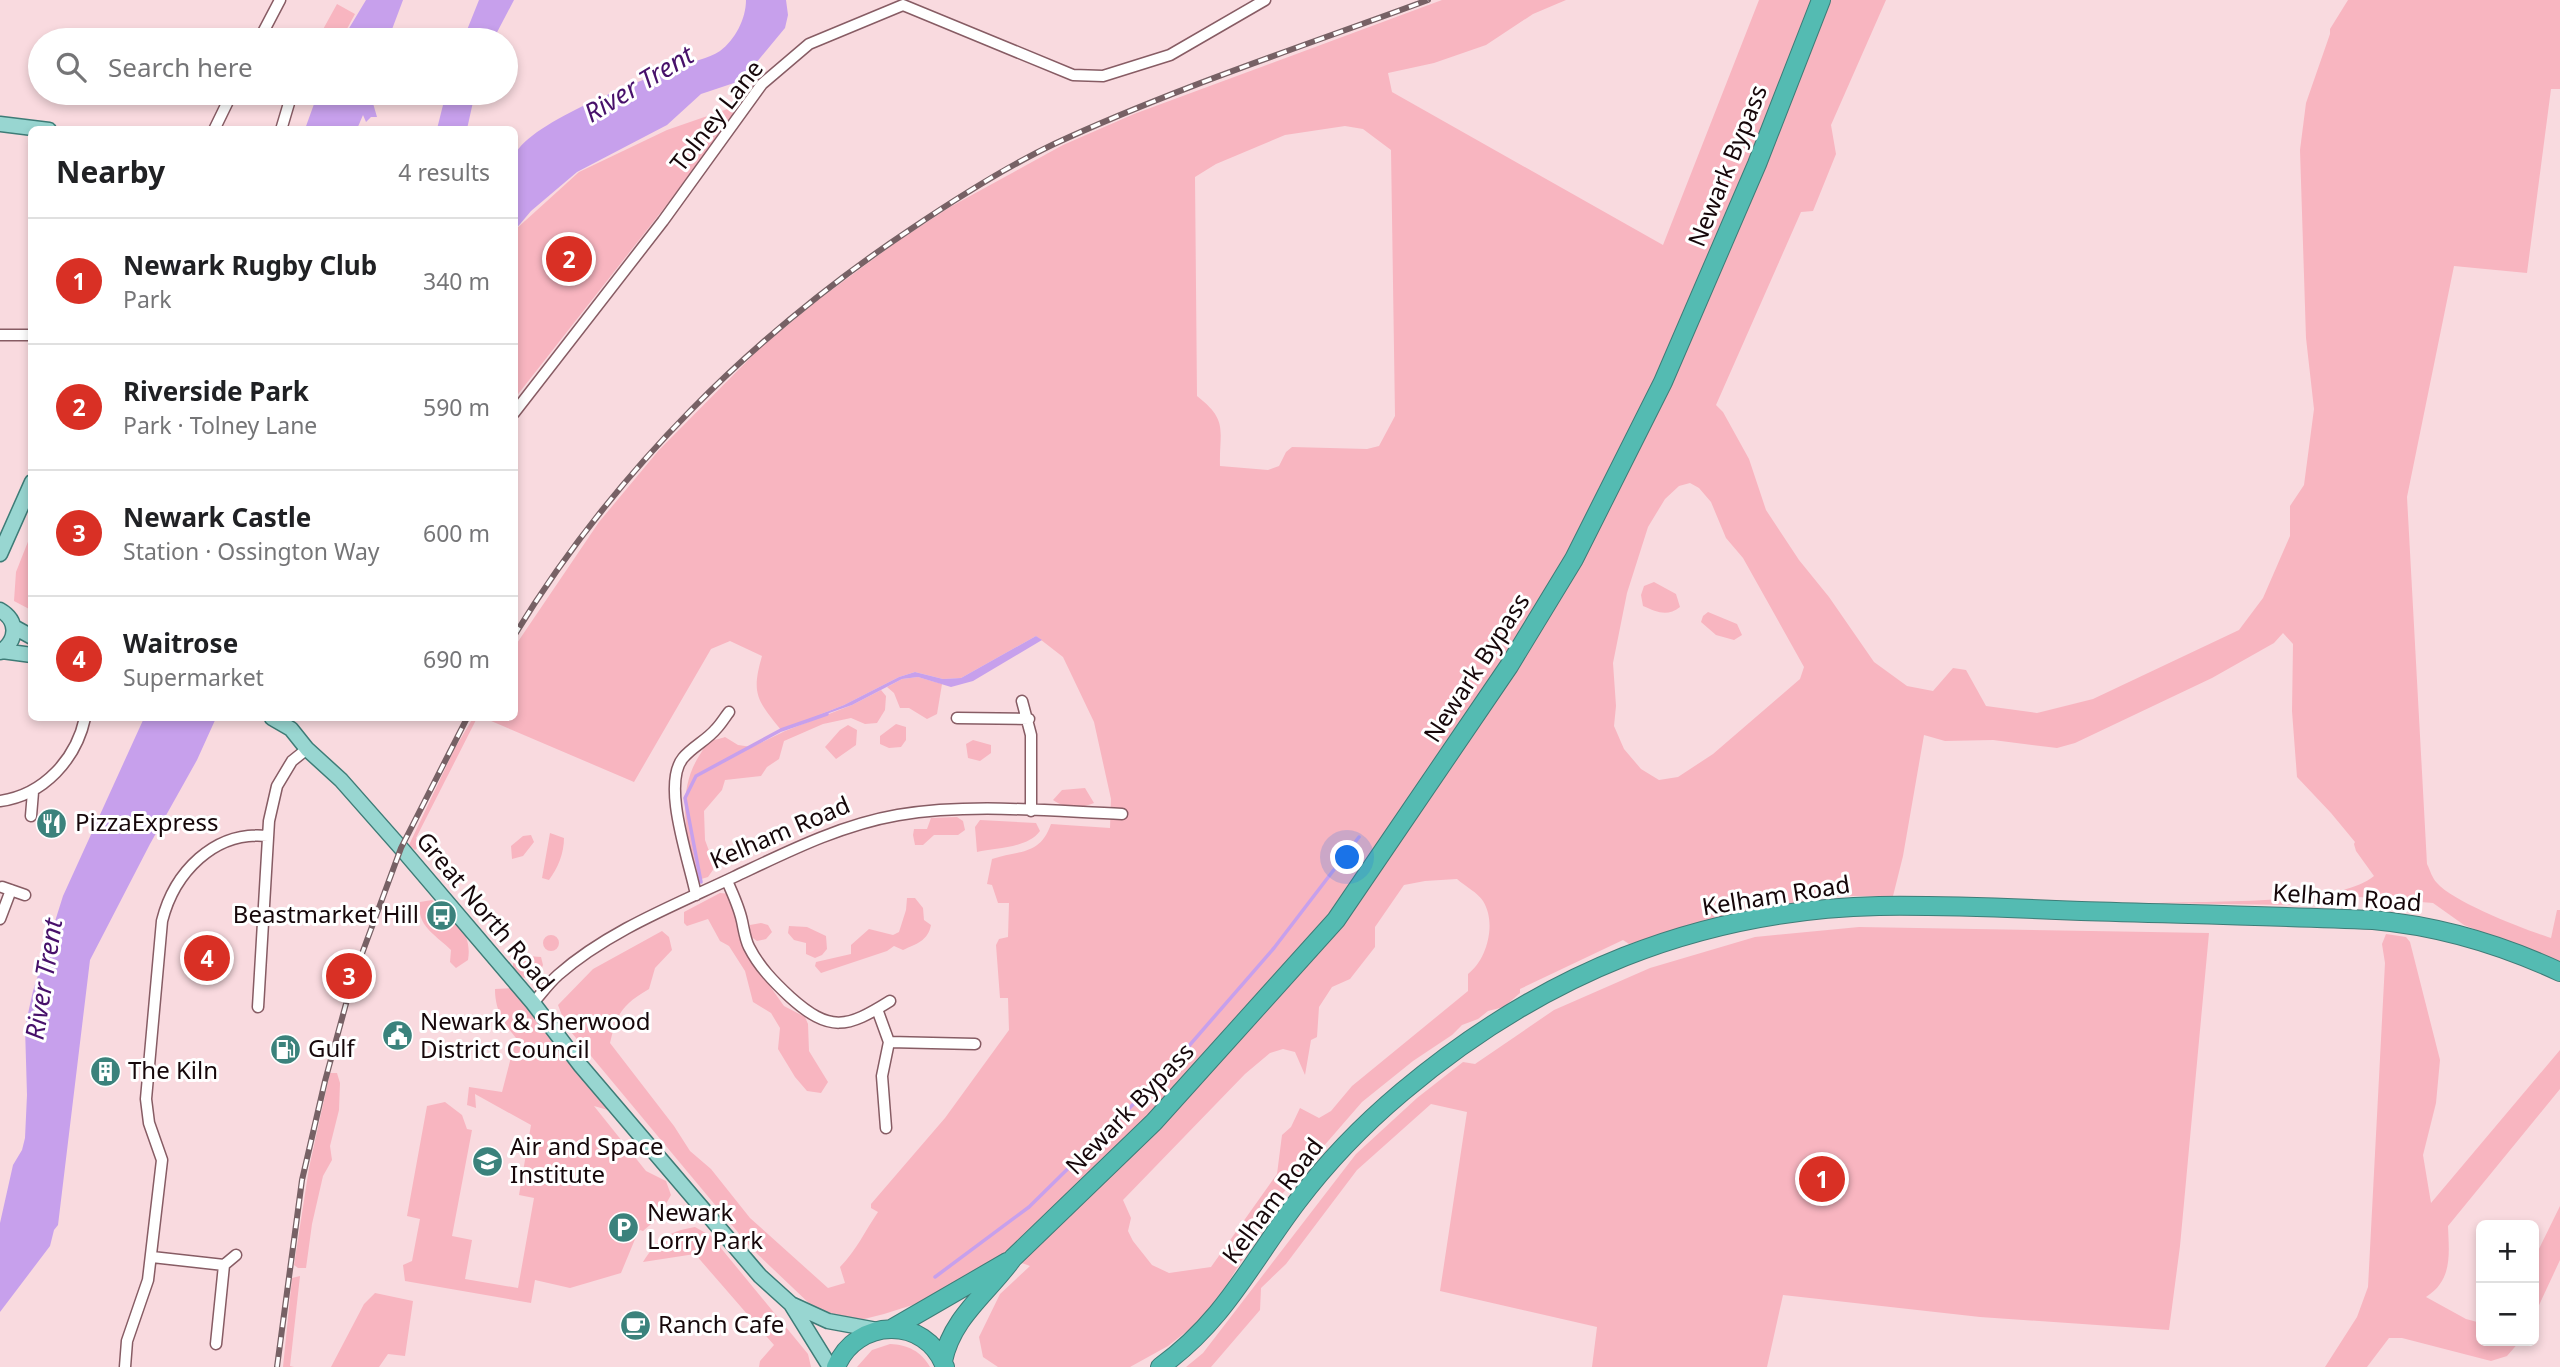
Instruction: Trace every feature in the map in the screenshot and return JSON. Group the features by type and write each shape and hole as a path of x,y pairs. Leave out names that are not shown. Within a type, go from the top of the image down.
{"highway":[{"name":"Newark Bypass","path":"944,1364 952,1332 968,1309 1000,1277 1013,1258 1154,1122 1336,920 1530,634 1573,559 1663,382 1747,187 1821,0"},
{"name":"Kelham Road","path":"1160,1367 1200,1335 1222,1311 1297,1201 1329,1161 1401,1093 1490,1025 1545,992 1609,961 1689,935 1776,917 1877,906 2317,918 2397,922 2450,932 2508,950 2560,972"},
{"name":"Newark Bypass","path":"835,1367 850,1344 885,1329 1013,1258"},
{"path":"885,1329 908,1331 923,1337 944,1364"}],"main road":[{"path":"0,124 28,127"},
{"path":"0,554 28,491"},
{"path":"0,610 11,620 14,627 12,641 1,652"},
{"path":"14,627 28,635"},
{"path":"1,652 28,655"},
{"name":"Great North Road","path":"277,721 291,729 307,749 341,780 533,1003 581,1066 727,1239 791,1304 830,1367"},
{"name":"Great North Road","path":"791,1304 828,1321 885,1329"}],"street":[{"path":"265,28 279,0"},
{"name":"Tolney Lane","path":"518,408 663,220 762,84 810,44 907,2 1073,75 1103,76 1170,55 1265,0"},
{"path":"216,126 226,105"},
{"path":"282,126 288,105"},
{"path":"0,335 28,335"},
{"path":"1022,701 1031,734 1031,811"},
{"path":"696,895 681,829 675,779 682,759 716,730 729,712"},
{"path":"957,718 1029,719"},
{"path":"0,801 33,792 54,774 75,750 84,721"},
{"path":"258,1007 268,836 277,786 292,761 307,749"},
{"path":"31,816 33,792"},
{"name":"Kelham Road","path":"533,1003 557,976 599,946 696,895 819,838 886,818 933,810 1122,814"},
{"path":"125,1367 127,1341 148,1280 162,1160 149,1123 146,1099 162,922 167,901 192,865 212,849 239,836 268,836"},
{"path":"727,880 735,898 747,944 755,959 776,985 804,1010 816,1018 839,1023 860,1018 890,1001"},
{"path":"0,919 7,888 25,895"},
{"path":"877,1009 889,1042 881,1076 886,1128"},
{"path":"889,1042 970,1044 965,1057"},
{"path":"216,1344 224,1265 236,1255"},
{"path":"152,1257 224,1265"}],"shaded area":[{"path":"1442,0 1566,0 1533,14 1486,45 1434,63 1388,73 1392,92 1663,245 1759,0 1886,0 1831,125 1836,154 1813,211 1801,212 1716,405 1723,412 1749,459 1766,510 1874,662 1907,686 1933,691 1953,668 1966,670 1986,706 2037,713 2093,699 2239,630 2263,598 2290,536 2290,506 2304,485 2314,409 2306,338 2300,150 2306,103 2330,29 2348,0 2560,0 2560,89 2551,89 2527,273 2454,266 2407,497 2427,864 2437,883 2458,898 2491,915 2551,938 2557,910 2560,910 2560,964 2464,925 2433,903 2359,897 2295,905 2158,903 2304,897 2357,885 2374,876 2356,851 2355,842 2297,777 2292,711 2293,644 2283,633 2274,643 2212,678 2075,743 2057,748 1993,740 1945,741 1924,735 1903,856 1893,896 1821,896 1815,900 1686,927 1629,944 1623,940 1520,989 1520,993 1504,1007 1488,1011 1478,1019 1462,1025 1362,1102 1283,1193 1228,1283 1200,1321 1168,1346 1130,1367 998,1367 983,1357 979,1337 1000,1294 1030,1266 1001,1255 969,1277 925,1301 884,1314 864,1319 845,1318 813,1307 751,1248 566,1026 558,1005 593,969 662,931 669,937 672,950 655,968 649,989 632,1000 622,1011 610,1043 690,1151 711,1169 750,1218 828,1288 845,1283 840,1267 856,1248 878,1212 871,1208 871,1204 945,1118 1009,1030 1008,998 1000,998 996,945 999,939 1008,937 1009,903 998,903 992,885 987,884 992,859 1035,847 1051,824 1110,828 1111,799 1094,722 1063,657 1036,636 961,678 943,679 915,672 781,730 758,696 757,679 762,656 730,641 711,649 634,782 491,721 518,721 518,642 599,522 659,450 759,349 818,300 895,243 950,207 1063,145 1134,114","holes":["1345,126 1363,129 1391,150 1395,416 1379,446 1367,449 1292,447 1286,452 1279,466 1268,470 1220,466 1221,435 1218,420 1214,412 1197,396 1195,177 1216,164 1285,135","1690,483 1699,488 1711,502 1726,538 1743,558 1804,667 1800,679 1713,754 1678,777 1659,780 1641,769 1624,749 1614,726 1616,706 1613,663 1627,593 1648,527 1665,499 1679,486","1457,879 1481,898 1489,920 1485,951 1468,974 1468,991 1352,1086 1331,1111 1319,1118 1300,1108 1291,1127 1282,1135 1277,1174 1211,1267 1169,1273 1152,1265 1128,1231 1131,1218 1123,1200 1245,1074 1270,1053 1283,1049 1295,1052 1305,1075 1311,1040 1317,1037 1319,1007 1332,987 1350,979 1375,947 1375,927 1404,885"]},
{"path":"337,4 355,14 347,28 324,28"},
{"path":"742,104 518,394 518,227 579,172 667,130"},
{"path":"28,542 28,608 14,601 16,572"},
{"path":"1654,582 1676,594 1680,607 1666,613 1643,606 1641,595 1644,586"},
{"path":"1708,612 1737,624 1742,635 1734,640 1716,635 1701,622"},
{"path":"918,677 942,684 937,714 927,719 909,708 900,708 894,693 887,687 902,679"},
{"path":"881,690 886,696 885,710 877,723 865,724 851,718 823,724 784,741 779,759 767,767 761,776 725,780 722,790 704,811 705,840 715,867 708,877 698,880 687,833 685,801 692,771 708,743 725,737 738,745 752,747"},
{"path":"471,721 475,721 416,838 421,845 415,850 409,845 455,748"},
{"path":"896,724 906,727 906,740 901,747 889,748 880,744 880,736"},
{"path":"848,725 857,730 856,745 836,759 825,747"},
{"path":"973,740 991,745 991,753 980,761 968,758 966,744"},
{"path":"1085,788 1094,803 1073,807 1053,800 1062,790"},
{"path":"957,817 963,821 965,830 958,835 934,835 923,845 915,845 914,829 927,829 931,818"},
{"path":"980,820 1036,823 1040,831 1035,837 1020,844 977,852 975,827"},
{"path":"550,833 564,838 560,860 549,880 542,878"},
{"path":"531,835 534,842 523,856 512,859 511,846 523,836"},
{"path":"720,893 731,894 743,948 784,1006 805,1017 808,1024 809,1051 828,1082 821,1093 807,1091 795,1077 778,1049 780,1028 771,1013 753,1002 745,971 729,946 720,941 708,919 687,926 684,923 684,912"},
{"path":"907,898 915,898 923,908 924,920 931,925 921,941 903,950 894,946 887,951 821,973 815,966 816,962 851,954 851,945 869,929 893,935 899,932"},
{"path":"432,900 447,912 464,932 469,950 468,960 456,968 450,962 451,950 428,929 421,918 420,902"},
{"path":"750,925 768,925 772,932 766,939 757,941 750,936"},
{"path":"789,926 807,927 826,936 827,949 815,958 806,954 806,943 794,940 788,933"},
{"path":"1859,927 2209,933 2180,1246 2169,1330 1980,1317 1783,1295 1767,1367 1592,1367 1597,1327 1440,1291 1467,1112 1431,1104 1357,1170 1286,1264 1261,1288 1260,1310 1211,1367 1186,1367 1203,1353 1356,1154 1417,1098 1463,1062 1475,1064 1554,1010 1650,968 1755,937"},
{"path":"2386,934 2406,937 2410,942 2440,1060 2436,1103 2423,1155 2431,1203 2560,1050 2560,1089 2448,1226 2448,1266 2441,1283 2426,1297 2476,1322 2476,1346 2516,1346 2507,1356 2491,1361 2402,1338 2389,1338 2367,1367 2325,1367 2357,1317 2368,1287 2385,963 2382,944"},
{"path":"548,935 554,935 559,943 557,949 548,951 543,946 543,940"},
{"path":"541,957 543,965 539,974 524,978 513,971 513,959"},
{"path":"514,988 609,1106 608,1110 594,1106 646,1171 666,1181 671,1195 658,1218 638,1232 621,1273 570,1288 535,1280 531,1303 405,1281 403,1265 412,1261 420,1219 407,1216 427,1106 445,1102 462,1115 467,1129 472,1130 452,1236 472,1240 465,1279 518,1288 534,1198 519,1195 531,1125 475,1094 476,1108 467,1105 469,1087 502,1092 516,1038 501,1015 496,1003 495,989"},
{"path":"330,1073 337,1073 340,1083 339,1110 330,1146 332,1160 323,1176 306,1268 298,1268 294,1265 309,1168"},
{"path":"2560,1206 2560,1260 2539,1305 2539,1283 2539,1249"},
{"path":"695,1227 711,1236 808,1354 811,1367 759,1367 760,1361 774,1345 695,1254 643,1262 664,1238 677,1231"},
{"path":"300,1276 290,1366 294,1367 283,1367 292,1278"},
{"path":"375,1293 413,1301 405,1356 388,1354 379,1367 331,1367 364,1304"},
{"path":"890,1344 913,1350 930,1367 857,1367 872,1350"}],"water":[{"path":"366,0 403,0 392,28 349,28"},
{"path":"479,0 514,0 499,28 468,28"},
{"name":"River Trent","path":"746,0 786,0 788,15 785,28 756,63 734,83 701,94 667,125 577,172 531,211 518,226 518,151 525,142 542,129 590,103 720,51 739,28"},
{"path":"314,105 374,105 377,117 371,117 366,122 363,115 358,126 306,126"},
{"path":"443,105 472,105 468,126 438,126"},
{"path":"1036,636 1042,640 973,681 951,687 918,677 902,679 852,705 781,730 915,672 943,679 961,678"},
{"name":"River Trent","path":"143,721 215,721 197,760 90,960 58,1225 50,1246 0,1312 0,1223 13,1165 22,1150 25,1138 25,1027 33,991 63,896"}],"waterway":[{"path":"701,882 685,798 696,776 781,730 827,714"},
{"path":"935,1277 1029,1207 1168,1070 1274,948 1359,837"}],"railway":[{"path":"518,630 596,518 690,411 796,314 911,229 963,195 1054,144 1193,86 1428,0"},
{"path":"277,1367 302,1180 353,978 401,848 465,721"}],"place":[{"name":"Riverside Park","path":"569,259"},
{"name":"PizzaExpress","path":"52,823"},
{"name":"Beastmarket Hill","path":"442,915"},
{"name":"Waitrose","path":"207,958"},
{"name":"Newark Castle","path":"349,976"},
{"name":"Newark & Sherwood District Council","path":"397,1036"},
{"name":"Gulf","path":"285,1049"},
{"name":"The Kiln","path":"105,1071"},
{"name":"Air and Space Institute","path":"487,1161"},
{"name":"Newark Rugby Club","path":"1822,1179"},
{"name":"Newark Lorry Park","path":"624,1227"},
{"name":"Ranch Cafe","path":"635,1325"}]}
